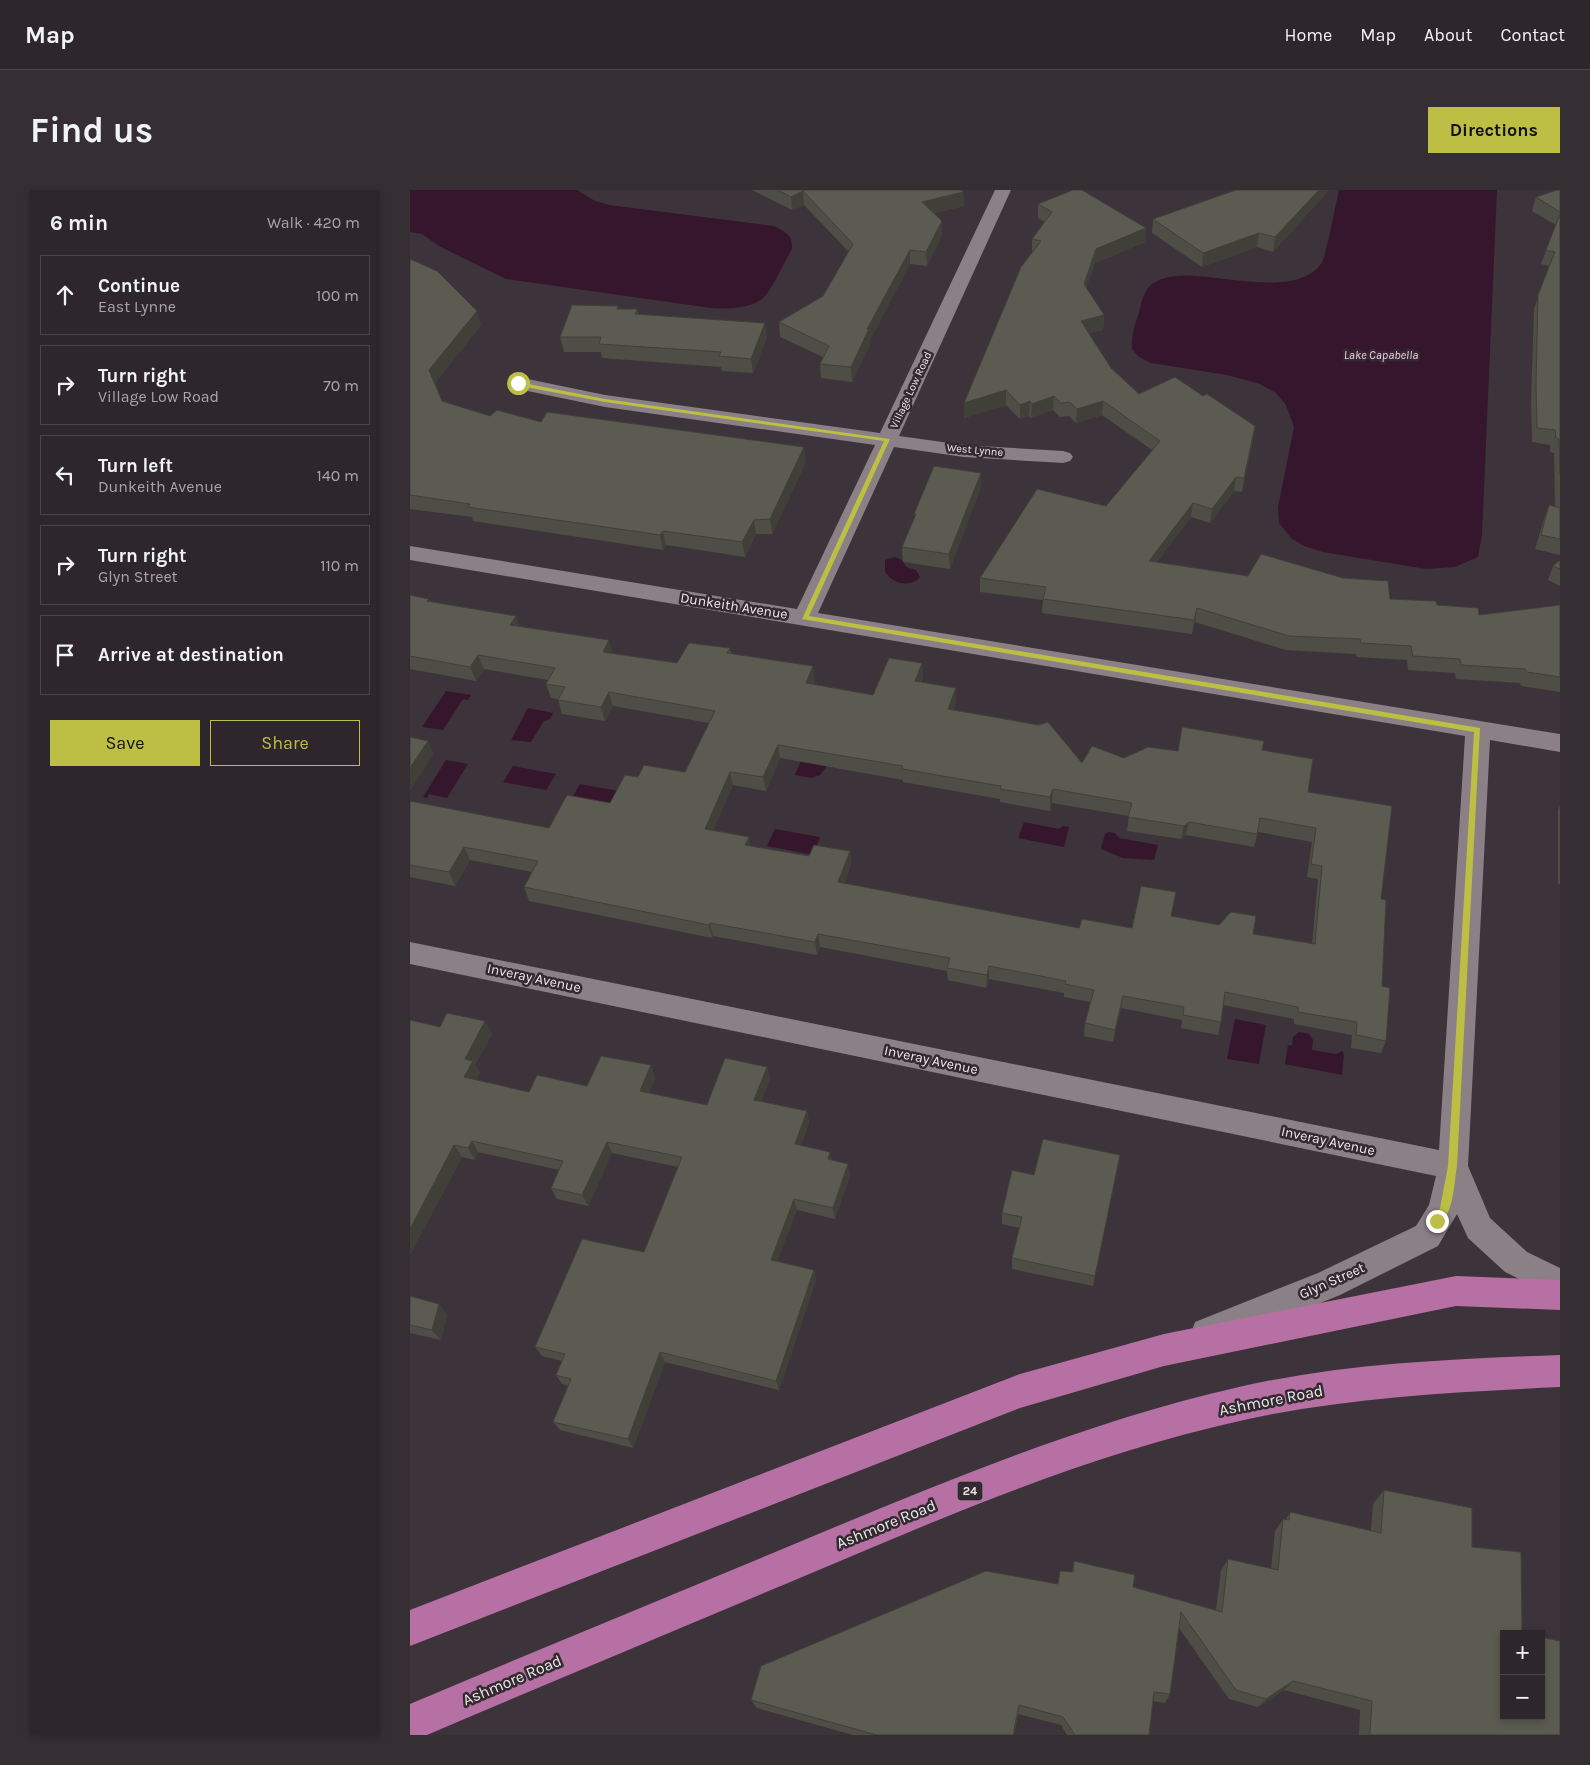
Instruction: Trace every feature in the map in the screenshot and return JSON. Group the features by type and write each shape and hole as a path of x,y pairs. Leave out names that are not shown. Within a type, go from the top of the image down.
{"main road":[{"path":"410,1628 1020,1391 1164,1350 1456,1291 1560,1295"},
{"name":"Ashmore Road","path":"410,1723 872,1530 1062,1455 1199,1414 1300,1392 1404,1379 1560,1371"}],"street":[{"name":"Village Low Road","path":"805,617 1003,190"},
{"name":"West Lynne","path":"518,383 605,401 964,451 1062,457"},
{"name":"Dunkeith Avenue","path":"410,553 1560,743"},
{"name":"Glyn Street","path":"1164,1350 1329,1284 1428,1236 1444,1210 1452,1166 1478,730"},
{"name":"Inveray Avenue","path":"410,953 1452,1166"},
{"name":"Glyn Street","path":"1452,1166 1479,1228 1516,1262 1560,1284"}],"water":[{"path":"410,190 577,190 595,201 609,205 774,226 790,237 792,249 764,297 753,304 739,307 711,308 506,279 439,246 422,234 410,232"},
{"name":"Lake Capabella","path":"1339,190 1497,190 1482,535 1478,557 1455,567 1426,569 1323,552 1304,546 1291,538 1279,523 1278,507 1294,427 1286,405 1276,393 1260,384 1227,375 1151,363 1139,357 1132,349 1134,330 1144,294 1151,285 1166,278 1187,276 1285,282 1305,276 1321,264"},
{"path":"895,557 902,560 906,567 916,570 920,577 908,583 899,583 892,579 885,572 885,560"},
{"path":"446,691 471,695 468,700 463,699 443,730 422,727"},
{"path":"528,708 553,713 550,719 544,721 531,742 511,740"},
{"path":"808,744 827,766 820,775 812,778 795,775"},
{"path":"446,760 468,764 447,798 429,794 427,798 423,797"},
{"path":"513,766 556,774 546,790 503,782"},
{"path":"580,784 618,791 614,809 570,801"},
{"path":"1024,822 1059,829 1063,826 1069,827 1064,847 1018,838"},
{"path":"775,829 820,837 813,855 767,846"},
{"path":"1108,832 1115,833 1119,838 1158,845 1154,860 1123,858 1101,849 1105,834"},
{"path":"1235,1019 1266,1025 1259,1064 1227,1059"},
{"path":"1299,1032 1309,1034 1313,1040 1312,1050 1336,1054 1342,1051 1344,1054 1342,1075 1285,1064 1288,1045 1292,1046 1293,1037"}],"building":[{"path":"778,190 962,190 963,192 922,202 942,221 926,252 910,250 867,329 869,329 851,367 820,364 829,346 779,322 823,296 853,244 803,191 791,197"},
{"path":"1073,190 1082,190 1146,228 1096,249 1084,284 1104,315 1081,321 1111,368 1139,394 1175,377 1203,396 1207,394 1255,426 1244,478 1236,477 1212,509 1193,503 1149,561 1248,576 1261,554 1343,578 1388,581 1390,599 1436,601 1437,605 1478,608 1479,615 1560,605 1560,677 1527,672 1525,669 1461,665 1460,659 1413,656 1411,646 1361,643 1360,639 1289,636 1197,608 1194,620 1043,599 1046,587 980,578 1037,489 1106,506 1160,441 1103,401 1077,409 1070,402 1061,403 1054,396 1032,404 1030,401 1020,405 1006,390 964,403 1021,267 1041,241 1032,239 1052,212 1038,204"},
{"path":"1236,190 1319,190 1275,237 1259,233 1203,253 1153,219"},
{"path":"1560,190 1560,212 1536,197"},
{"path":"1560,214 1560,474 1559,439 1556,438 1555,430 1537,428 1536,386 1538,295 1555,252 1546,250"},
{"path":"410,259 437,271 477,311 429,370 442,401 490,416 497,410 541,422 547,412 804,447 770,519 754,520 742,542 663,531 660,535 468,507 470,504 410,495"},
{"path":"572,305 618,306 617,309 637,309 635,314 765,323 751,359 719,356 721,352 599,344 601,337 560,337"},
{"path":"934,466 981,473 949,554 902,547"},
{"path":"1549,505 1560,508 1560,539 1541,535"},
{"path":"1560,560 1560,569 1553,566"},
{"path":"410,595 429,599 427,601 516,616 510,625 609,640 603,652 677,663 689,643 730,648 727,653 813,666 806,683 873,695 889,658 922,663 915,681 956,688 948,709 1039,725 1048,722 1082,763 1092,746 1124,758 1148,747 1178,751 1182,727 1264,741 1262,750 1313,759 1308,792 1392,806 1381,899 1386,900 1382,986 1390,988 1386,1041 1356,1035 1357,1022 1298,1012 1298,1007 1225,992 1221,1022 1183,1015 1184,1007 1123,996 1115,1030 1085,1023 1094,990 1065,984 1066,981 989,966 987,975 947,968 950,958 818,934 815,942 710,923 709,925 524,887 538,861 464,847 449,872 410,865 410,801 549,828 567,795 610,803 625,775 638,777 644,765 685,772 715,711 609,692 601,707 558,700 565,687 546,684 555,668 478,655 470,667 410,656","holes":["778,745 903,766 902,769 1001,786 1000,789 1050,797 1053,789 1132,803 1128,817 1184,826 1189,822 1257,834 1260,818 1316,828 1311,864 1322,866 1315,944 1253,934 1256,916 1231,912 1219,925 1171,916 1176,892 1141,886 1132,928 1082,919 1079,928 838,882 850,851 814,845 809,856 745,845 749,837 705,829 730,772 763,777"]},
{"path":"410,737 428,741 410,768"},
{"path":"447,1013 485,1021 465,1059 473,1061 464,1077 529,1092 537,1075 587,1086 601,1056 651,1065 640,1091 707,1105 725,1058 767,1067 754,1100 807,1111 795,1144 830,1152 828,1159 848,1164 833,1208 794,1199 771,1260 814,1270 776,1381 660,1352 628,1439 553,1422 571,1379 556,1375 565,1354 535,1347 582,1239 644,1252 682,1157 607,1142 582,1195 551,1188 563,1161 472,1141 468,1148 454,1145 410,1229 410,1020 440,1027"},
{"path":"1043,1139 1120,1155 1095,1276 1012,1258 1022,1217 1002,1213 1012,1170 1034,1175"},
{"path":"410,1296 439,1304 432,1330 410,1325"},
{"path":"1384,1490 1472,1508 1472,1547 1521,1552 1522,1630 1500,1630 1500,1720 1545,1720 1545,1638 1560,1641 1560,1735 1370,1735 1372,1701 1293,1681 1266,1699 1236,1690 1181,1612 1170,1694 1154,1692 1149,1735 1075,1735 1063,1717 1019,1705 1013,1735 877,1735 751,1700 761,1666 986,1571 1058,1584 1060,1571 1073,1572 1074,1561 1135,1575 1133,1587 1222,1612 1228,1559 1278,1570 1283,1519 1289,1520 1290,1512 1381,1533"}],"route":[{"path":"518,383 605,401 888,440 805,617 1478,730 1452,1166 1444,1210 1437,1221"}]}
